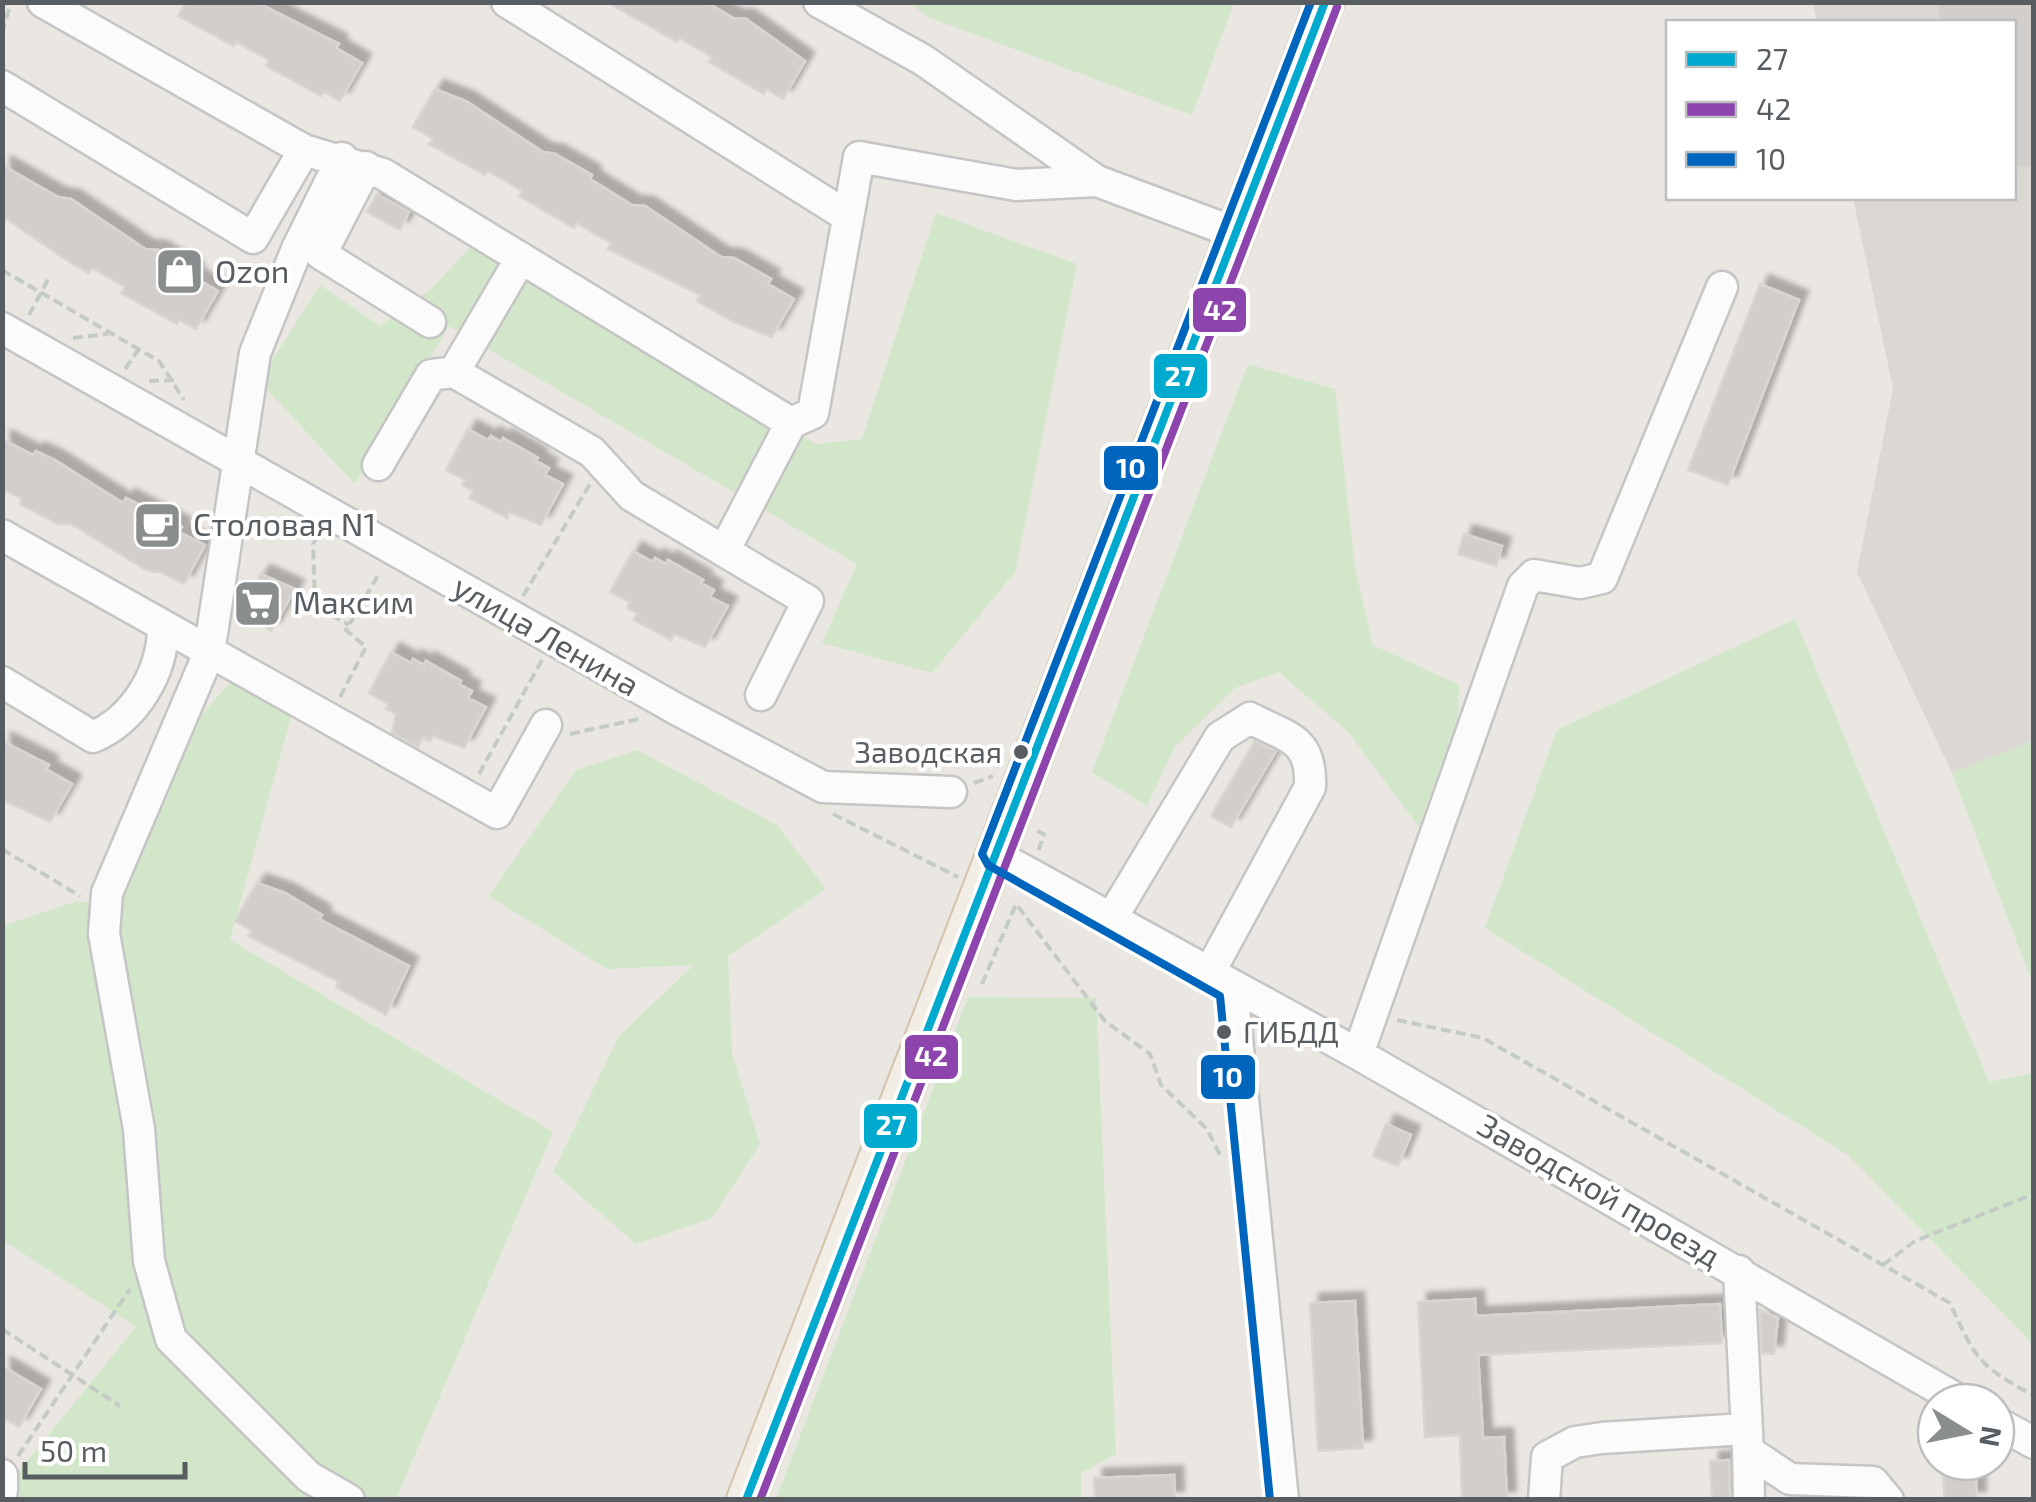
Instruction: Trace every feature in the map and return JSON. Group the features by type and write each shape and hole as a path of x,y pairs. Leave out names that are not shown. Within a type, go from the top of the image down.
{"main road":[{"path":"746,1500 1325,2"}],"street":[{"path":"43,2 304,150 354,163 521,258 791,423"},
{"path":"507,2 848,216"},
{"path":"820,2 923,60 1096,181 1236,233"},
{"path":"2,86 252,238 304,150"},
{"path":"724,551 791,423 813,412 859,157 1016,185 1096,181"},
{"path":"354,163 321,254 430,322"},
{"path":"349,1500 310,1477 170,1340 149,1260 139,1129 104,934 106,893 209,653 251,401 255,352 354,163"},
{"path":"454,372 521,258"},
{"path":"1358,1054 1523,586 1534,575 1580,583 1602,578 1722,287"},
{"name":"улица Ленина","path":"10,332 678,710 822,787 951,792"},
{"path":"378,466 431,375 454,372 592,452 632,496 808,601 761,695"},
{"path":"2,536 497,813 556,730"},
{"path":"2,682 93,737 120,726 142,692 163,656 162,626"},
{"path":"1111,920 1220,737 1250,718 1303,746 1312,762 1310,787 1220,982 1254,1204 1283,1500"},
{"name":"Заводской проезд","path":"988,872 1111,920 1358,1054 1928,1382"},
{"path":"1739,1271 1749,1500"},
{"path":"1544,1500 1547,1458 1575,1442 1746,1440 1790,1479 1873,1482 1888,1500"}],"path":[{"path":"2,33 11,2"},
{"path":"2,270 159,360 207,444"},
{"path":"10,332 50,276"},
{"path":"511,616 602,463"},
{"path":"330,514 314,544 314,606 349,624"},
{"path":"328,719 366,647 346,630 394,550"},
{"path":"466,795 556,640"},
{"path":"556,730 678,710"},
{"path":"492,751 511,747"},
{"path":"817,806 988,872"},
{"path":"2,849 106,911"},
{"path":"982,984 1016,904 1105,1021 1150,1054 1161,1085 1206,1129 1229,1174 1254,1204"},
{"path":"1372,1015 1482,1038 1950,1303 1972,1353 1984,1368 2034,1396"},
{"path":"1883,1265 1915,1241 2034,1194"},
{"path":"3,1480 149,1260"},
{"path":"2,1330 74,1372 120,1406"}],"shaded area":[{"path":"1813,3 2033,3 2033,741 1952,773 1857,572 1893,388 1853,200 2016,200 2016,20 1817,20"}],"green space":[{"path":"909,3 1234,3 1192,115 930,18"},
{"path":"936,213 1077,264 1015,572 932,673 822,643 857,564 449,326 355,484 259,381 320,285 380,326 432,288 472,245 816,444 862,439"},
{"path":"1248,364 1335,389 1355,568 1373,645 1459,685 1458,717 1419,827 1349,733 1279,672 1235,688 1174,748 1147,806 1092,772"},
{"path":"1795,619 1989,1082 2033,1073 2033,1344 1848,1155 1485,928 1557,730"},
{"path":"233,680 291,716 230,940 553,1132 396,1499 9,1499 16,1475 136,1327 3,1240 2,926 77,901 115,907 193,724"},
{"path":"2033,741 2033,984 1952,773"},
{"path":"637,750 777,825 826,889 728,956 732,1053 760,1144 712,1218 636,1244 553,1172 619,1036 694,965 607,969 489,896 576,770"},
{"path":"968,997 1096,998 1116,1454 1081,1473 1081,1499 776,1499"}],"building":[{"path":"186,2 256,2 339,44 336,48 362,63 340,101 324,92 321,96 266,66 269,60 178,16"},
{"path":"607,2 706,2 733,18 746,19 805,61 783,99 767,89 764,94 709,62 712,57"},
{"path":"1937,2 2034,2 2034,166 2016,169 2016,20 1940,20"},
{"path":"435,89 466,101 543,152 555,154 592,175 590,179 632,205 645,206 721,257 734,258 771,279 768,284 794,299 772,337 734,322 697,301 700,295 608,249 611,243 577,223 574,228 519,196 522,191 504,180 487,171 485,175 429,144 433,139 413,127"},
{"path":"2,165 58,197 71,199 145,249 158,250 195,272 192,276 218,291 196,329 179,320 177,324 121,293 125,287 92,268 89,273 71,263 2,216"},
{"path":"377,194 409,212 400,230 367,212"},
{"path":"1760,284 1799,300 1728,485 1688,470"},
{"path":"468,429 488,440 491,436 501,442 503,438 538,458 536,461 549,468 545,475 563,484 541,525 509,512 507,518 469,498 473,491 462,485 465,480 446,470"},
{"path":"2,439 33,455 36,451 55,460 123,503 126,498 182,527 179,532 205,545 184,584 160,572 148,571 71,524 58,524 20,504 22,499 2,489"},
{"path":"1464,534 1502,546 1496,566 1458,554"},
{"path":"633,551 653,562 655,558 666,564 668,560 703,580 701,583 714,590 710,597 728,606 705,647 674,634 671,640 634,620 637,613 627,608 630,602 610,592"},
{"path":"261,574 295,589 271,631 241,609"},
{"path":"391,652 411,663 413,659 424,665 426,661 461,681 459,684 472,691 468,698 486,707 464,748 433,736 430,741 423,737 418,747 392,733 396,714 369,693"},
{"path":"2,741 49,765 46,769 72,784 50,822 2,800"},
{"path":"1255,741 1276,751 1231,827 1211,816"},
{"path":"257,883 285,893 322,915 319,919 409,966 386,1015 336,987 339,982 248,936 252,931 235,921"},
{"path":"1386,1124 1411,1135 1398,1166 1373,1156"},
{"path":"1475,1299 1476,1316 1720,1304 1722,1343 1478,1355 1483,1438 1504,1437 1507,1500 1462,1500 1460,1435 1425,1437 1418,1302"},
{"path":"1355,1301 1363,1448 1318,1451 1310,1303"},
{"path":"1760,1310 1778,1318 1774,1354 1762,1353"},
{"path":"2,1366 41,1389 19,1427 2,1417"},
{"path":"1729,1460 1730,1500 1712,1500 1710,1461"},
{"path":"1174,1475 1175,1500 1095,1500 1094,1478"},
{"path":"1944,1482 1976,1482 1977,1500 1945,1500"}],"transit line":[{"name":"10","path":"1270,1500 1220,996 988,865 982,854 1311,2"},
{"name":"27","path":"746,1500 1325,2"},
{"name":"42","path":"760,1500 1337,7"}],"place":[{"name":"Ozon","path":"180,272"},
{"name":"Столовая N1","path":"158,525"},
{"name":"Максим","path":"258,603"},
{"name":"Заводская","path":"1021,752"},
{"name":"ГИБДД","path":"1224,1032"}]}
